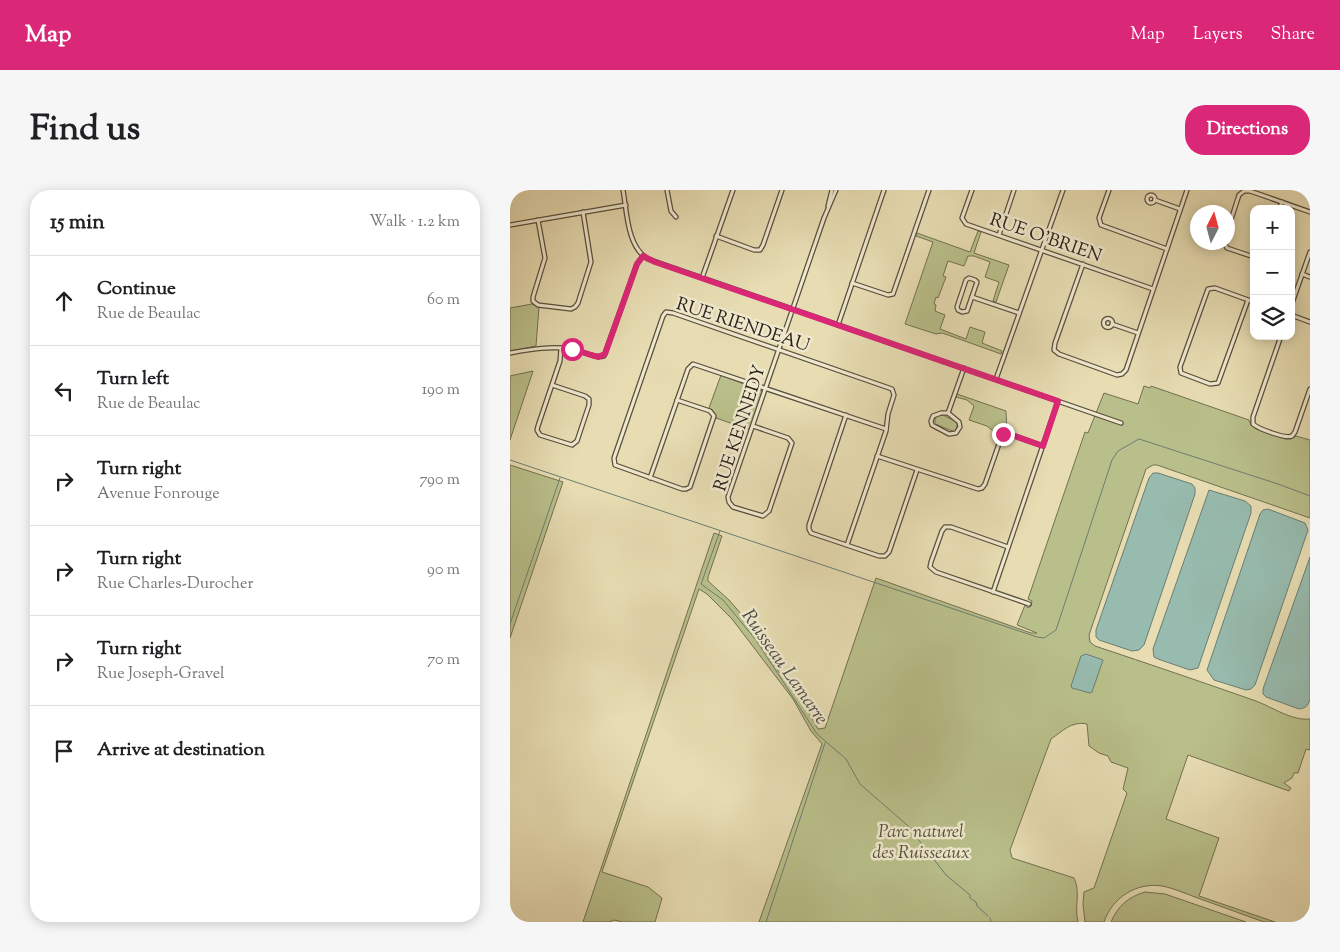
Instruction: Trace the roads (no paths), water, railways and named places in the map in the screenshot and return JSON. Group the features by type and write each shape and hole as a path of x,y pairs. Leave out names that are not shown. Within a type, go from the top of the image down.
{"street":[{"path":"623,190 633,241 643,256 655,262 1121,423"},
{"path":"667,190 671,211 676,217"},
{"path":"702,278 733,190"},
{"path":"716,236 754,250 760,250 782,190"},
{"name":"RUE KENNEDY","path":"753,426 788,438 792,442 767,514 759,515 730,504 728,497 834,190"},
{"path":"838,325 884,190"},
{"path":"852,283 888,295 893,293 929,190"},
{"name":"RUE O'BRIEN","path":"972,190 963,222 1153,289"},
{"path":"999,236 1014,190"},
{"path":"996,379 1063,190"},
{"path":"1109,190 1099,218 1101,225 1167,249"},
{"path":"1083,264 1054,350 1059,354 1117,375 1122,374 1126,370 1186,190"},
{"path":"1235,207 1242,191 1248,191 1310,212"},
{"path":"1155,200 1180,209"},
{"path":"510,225 626,205"},
{"path":"538,220 545,258 533,301 538,305 571,308 575,307 578,303 591,262 583,212"},
{"path":"1233,250 1250,256"},
{"path":"1295,295 1310,252"},
{"path":"510,353 538,348 561,348 575,349 600,357 605,354 637,264 643,256"},
{"path":"1302,274 1310,277"},
{"path":"969,278 977,281 972,297 966,312 958,310 957,307 966,280 969,278"},
{"path":"1215,288 1248,300 1218,383 1210,384 1181,373 1180,367 1208,289 1215,288"},
{"path":"972,297 1019,313"},
{"name":"RUE RIENDEAU","path":"650,478 615,465 614,458 665,312 673,313 886,386 894,391 894,395 886,429"},
{"path":"1295,316 1310,322"},
{"path":"1112,324 1138,333"},
{"path":"1280,340 1253,417 1253,424 1286,437 1291,437 1295,432 1310,389"},
{"path":"552,385 585,396 589,400 578,439 573,444 568,445 538,433 538,426 560,361 561,348"},
{"path":"677,400 712,412 714,418 689,488 683,489 650,478 677,400 688,369 693,364 886,429 846,545"},
{"path":"948,413 964,368"},
{"path":"993,592 1058,401"},
{"path":"948,413 960,423 958,431 952,435 931,424 932,418 936,414 948,413"},
{"path":"846,415 808,527 812,534 880,557 887,555 917,470"},
{"path":"878,456 979,489 985,484 1003,434 1009,434 1043,446"},
{"path":"1008,547 946,527 942,531 930,562 931,568 936,572 1029,604"}],"water":[{"path":"1153,473 1192,484 1195,488 1195,494 1144,645 1139,650 1132,651 1099,640 1096,637 1096,630 1149,478"},
{"path":"1209,490 1245,501 1251,506 1251,513 1198,668 1190,670 1154,657 1153,649"},
{"path":"1268,509 1305,523 1308,530 1255,685 1251,689 1246,690 1214,680 1207,670 1260,514 1263,510"},
{"path":"1310,557 1310,699 1306,706 1299,709 1266,697 1263,694 1263,689"},
{"path":"1086,654 1103,660 1090,693 1072,688 1071,686 1081,656"}],"waterway":[{"path":"510,460 1044,638 1056,630 1112,460 1118,451 1139,439 1310,496"},
{"path":"510,624 560,478"},
{"name":"Ruisseau Lamarre","path":"720,531 701,584 723,600 756,640 817,734 846,759 860,784 907,825 946,875 970,895 970,898 988,916"},
{"path":"766,922 825,743"},
{"name":"Ruisseau Lamarre","path":"990,918 991,922"}],"park label":[{"name":"Parc naturel des Ruisseaux","path":"921,841"}]}
